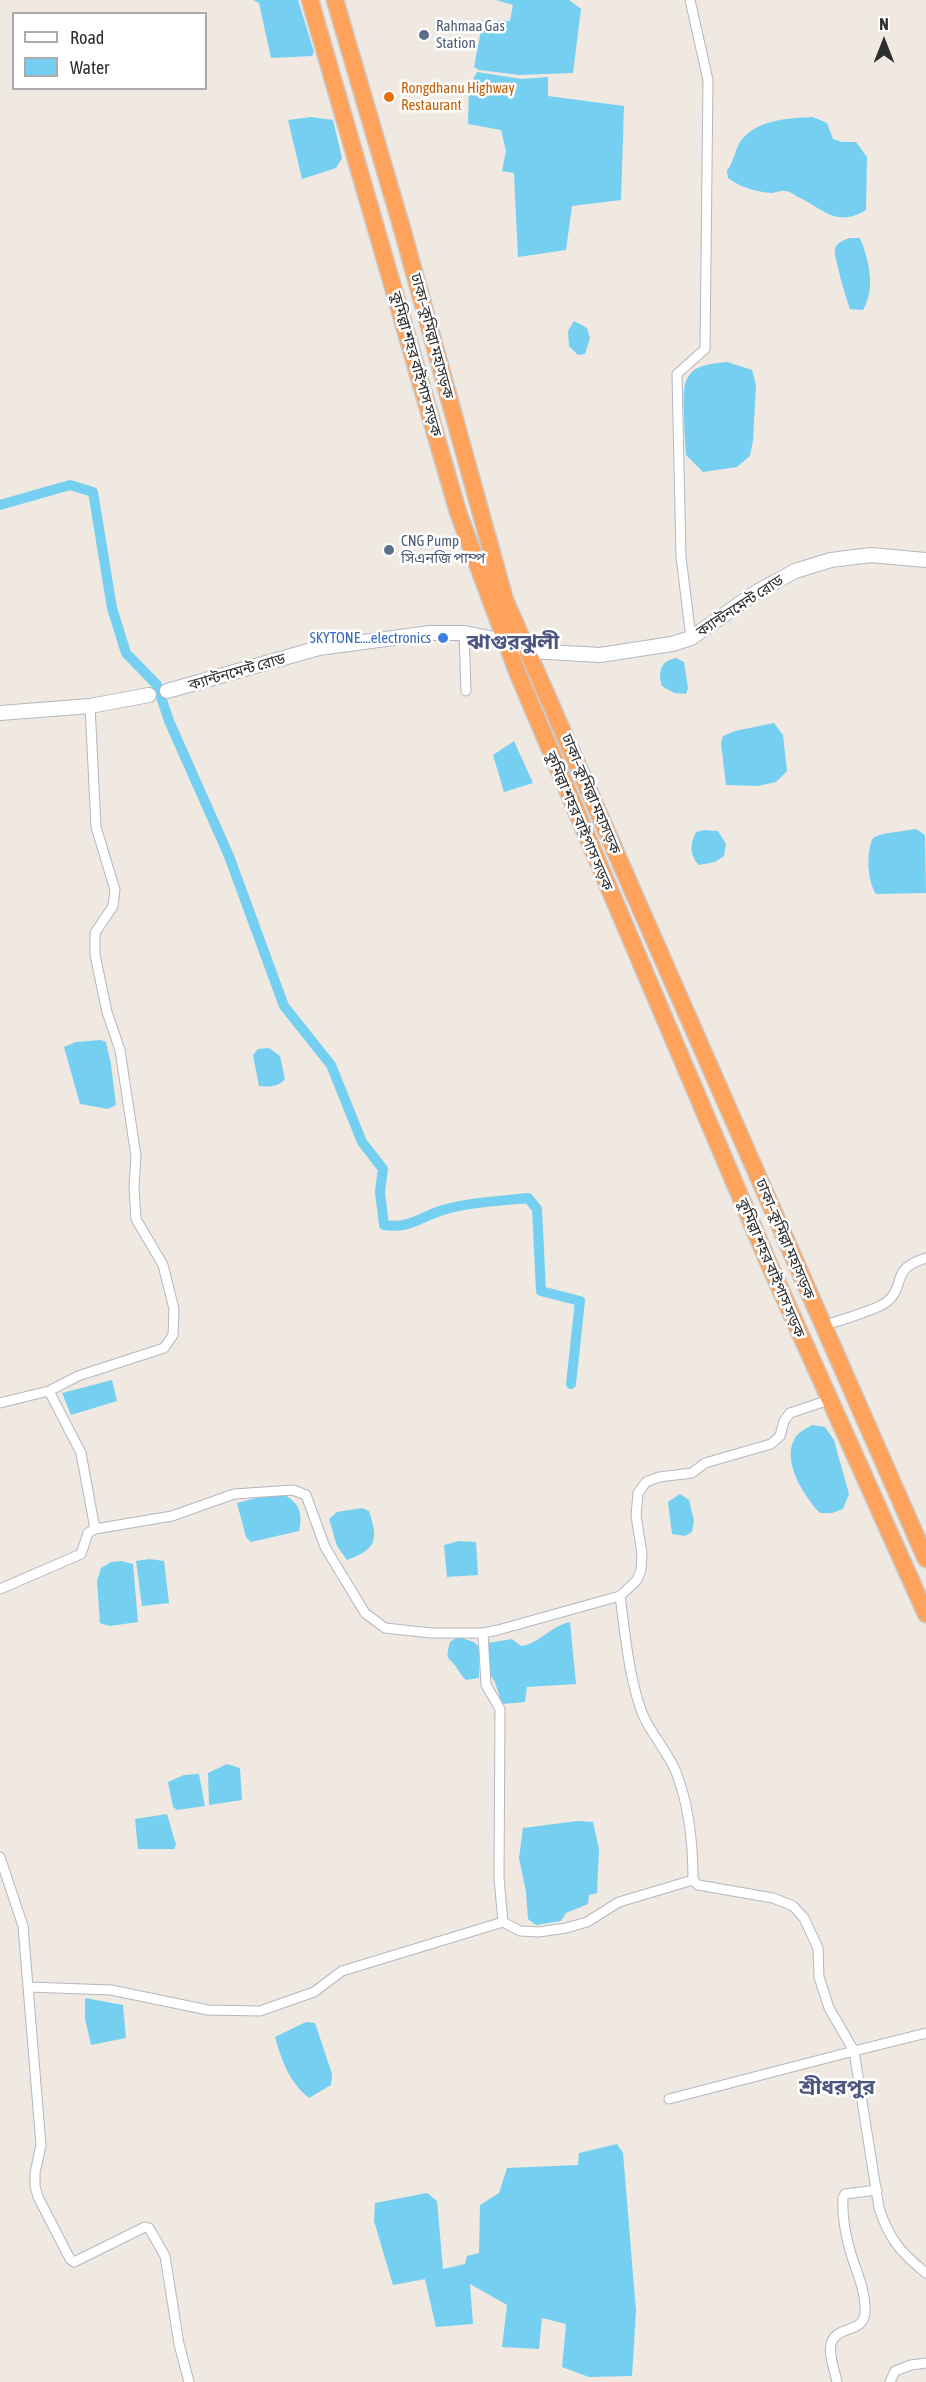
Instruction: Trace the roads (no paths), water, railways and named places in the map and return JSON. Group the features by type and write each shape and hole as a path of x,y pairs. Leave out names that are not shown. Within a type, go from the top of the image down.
{"highway":[{"name":"কুমিল্লা শহর বাইপাস সড়ক","path":"310,0 458,512 505,641 653,995 829,1400 926,1614"},
{"name":"ঢাকা–কুমিল্লা মহাসড়ক","path":"335,0 401,225 505,600 926,1559"}],"main road":[{"name":"ক্যান্টনমেন্ট রোড","path":"167,691 336,645 430,633 464,633 505,641 529,651 600,655 672,644 692,638 754,593 795,571 831,560 871,555 926,560"},
{"path":"0,713 90,705 149,695"}],"street":[{"path":"690,0 708,80 705,349 677,374 681,557 692,638"},
{"path":"464,633 466,691"},
{"path":"0,1403 49,1391 78,1376 164,1348 173,1335 174,1309 163,1265 136,1219 134,1186 136,1156 120,1050 107,1012 95,954 95,933 113,906 115,890 96,827 90,705"},
{"path":"822,1326 887,1303 895,1292 901,1272 916,1261 926,1258"},
{"path":"49,1391 81,1453 95,1529"},
{"path":"0,1589 81,1554 88,1533 95,1529 172,1516 234,1494 293,1490 306,1495 325,1547 365,1612 385,1628 431,1633 483,1633 620,1596 637,1580 641,1570 642,1553 636,1516 638,1493 645,1482 659,1477 692,1473 705,1463 771,1444 780,1436 784,1420 790,1413 829,1400"},
{"path":"620,1596 627,1652 639,1705 675,1772 686,1807 693,1859 693,1880 698,1885 773,1898 793,1906 804,1918 818,1948 819,1977 829,2008 854,2050 877,2190 886,2228 897,2247 926,2273"},
{"path":"483,1633 486,1685 500,1709 499,1878 502,1922"},
{"path":"0,1857 23,1926 41,2145 34,2179 38,2197 66,2253 74,2262 145,2227 149,2228 165,2256 168,2287 175,2314 181,2356 188,2378"},
{"path":"28,1987 111,1990 208,2010 260,2012 314,1992 342,1971 502,1922 520,1931 539,1932 566,1929 587,1922 619,1902 693,1880"},
{"path":"669,2099 926,2033"},
{"path":"837,2382 831,2348 832,2340 838,2334 860,2326 864,2321 866,2311 862,2286 847,2240 843,2198 850,2192 877,2190"},
{"path":"890,2382 895,2371 911,2365 926,2363"}],"water":[{"path":"253,0 298,0 314,52 312,56 271,58 259,3"},
{"path":"496,0 569,0 581,9 573,73 520,75 479,70 474,67 483,20 510,21 513,5"},
{"path":"477,72 522,79 548,77 548,96 624,106 621,200 572,206 566,250 518,257 514,173 502,171 506,151 501,130 468,124 469,87"},
{"path":"311,117 333,120 342,158 336,168 302,179 288,120"},
{"path":"813,117 827,123 833,139 842,142 856,142 867,157 866,210 856,215 838,217 788,192 772,193 754,190 728,178 727,171 739,145 751,131 768,123"},
{"path":"850,238 860,238 870,274 869,293 863,310 850,309 836,259 837,245"},
{"path":"574,321 587,328 590,338 585,354 578,355 569,346 568,331"},
{"path":"727,362 752,370 756,385 750,456 737,467 703,472 686,455 684,389 686,380 696,369 714,363"},
{"path":"676,658 684,662 688,688 686,694 674,693 662,686 660,672 663,664"},
{"path":"774,723 783,735 787,771 776,782 758,786 726,785 721,743 723,736 735,731"},
{"path":"514,741 533,783 504,792 493,755"},
{"path":"916,829 925,835 926,893 876,894 868,866 873,838 882,834"},
{"path":"718,831 726,844 724,856 715,862 699,865 693,857 692,845 696,832"},
{"path":"101,1040 106,1042 116,1105 108,1109 80,1104 64,1047 76,1042"},
{"path":"269,1048 280,1056 285,1079 273,1086 259,1086 253,1055 258,1049"},
{"path":"112,1380 117,1401 71,1415 62,1393"},
{"path":"812,1425 825,1427 834,1440 849,1494 843,1509 832,1513 820,1513 802,1489 793,1469 791,1449 794,1440"},
{"path":"680,1494 689,1500 694,1521 692,1532 685,1536 672,1534 668,1502"},
{"path":"285,1495 294,1502 299,1510 301,1519 299,1531 251,1542 246,1537 237,1503 256,1498"},
{"path":"362,1508 369,1511 374,1530 373,1543 364,1552 347,1560 337,1546 329,1519 337,1512"},
{"path":"459,1541 476,1542 478,1575 447,1577 444,1545"},
{"path":"149,1559 164,1561 169,1603 142,1606 136,1561"},
{"path":"121,1561 133,1564 138,1622 110,1626 100,1623 97,1581 101,1568 111,1562"},
{"path":"570,1622 576,1684 527,1687 525,1702 502,1704 495,1682 489,1673 488,1643 512,1639 521,1646 528,1645 562,1624"},
{"path":"458,1637 474,1642 479,1647 479,1678 466,1680 448,1658 450,1642"},
{"path":"227,1764 240,1768 242,1800 209,1805 208,1773"},
{"path":"199,1774 205,1806 177,1810 173,1807 168,1782 184,1775"},
{"path":"167,1814 176,1845 174,1849 138,1849 135,1819"},
{"path":"577,1821 593,1822 599,1849 597,1893 589,1895 588,1904 566,1913 561,1921 536,1925 528,1919 526,1892 519,1858 523,1828"},
{"path":"85,1998 123,2005 126,2038 91,2045 85,2018"},
{"path":"306,2022 315,2023 332,2074 331,2085 309,2098 291,2078 275,2037"},
{"path":"617,2144 623,2153 636,2311 632,2376 589,2377 562,2367 566,2324 542,2318 539,2349 502,2347 507,2305 470,2284 473,2324 436,2327 425,2279 393,2285 374,2221 375,2203 427,2193 437,2201 443,2269 465,2264 467,2256 479,2253 480,2205 499,2193 507,2168 578,2165 579,2153"}],"waterway":[{"path":"0,505 70,485 93,492 112,608 126,653 157,685 169,721 229,856 284,1006 331,1065 362,1142 383,1169 380,1192 384,1225 408,1224 443,1210 464,1205 528,1198 537,1209 541,1291 580,1301 571,1384"}],"place":[{"name":"Rahmaa Gas Station","path":"424,35"},
{"name":"Rongdhanu Highway Restaurant","path":"389,97"},
{"name":"CNG Pump সিএনজি পাম্প","path":"389,550"},
{"name":"SKYTONE....electronics","path":"443,638"}],"district":[{"name":"ঝাগুরঝুলী","path":"513,642"},
{"name":"শ্রীধরপুর","path":"837,2087"}]}
